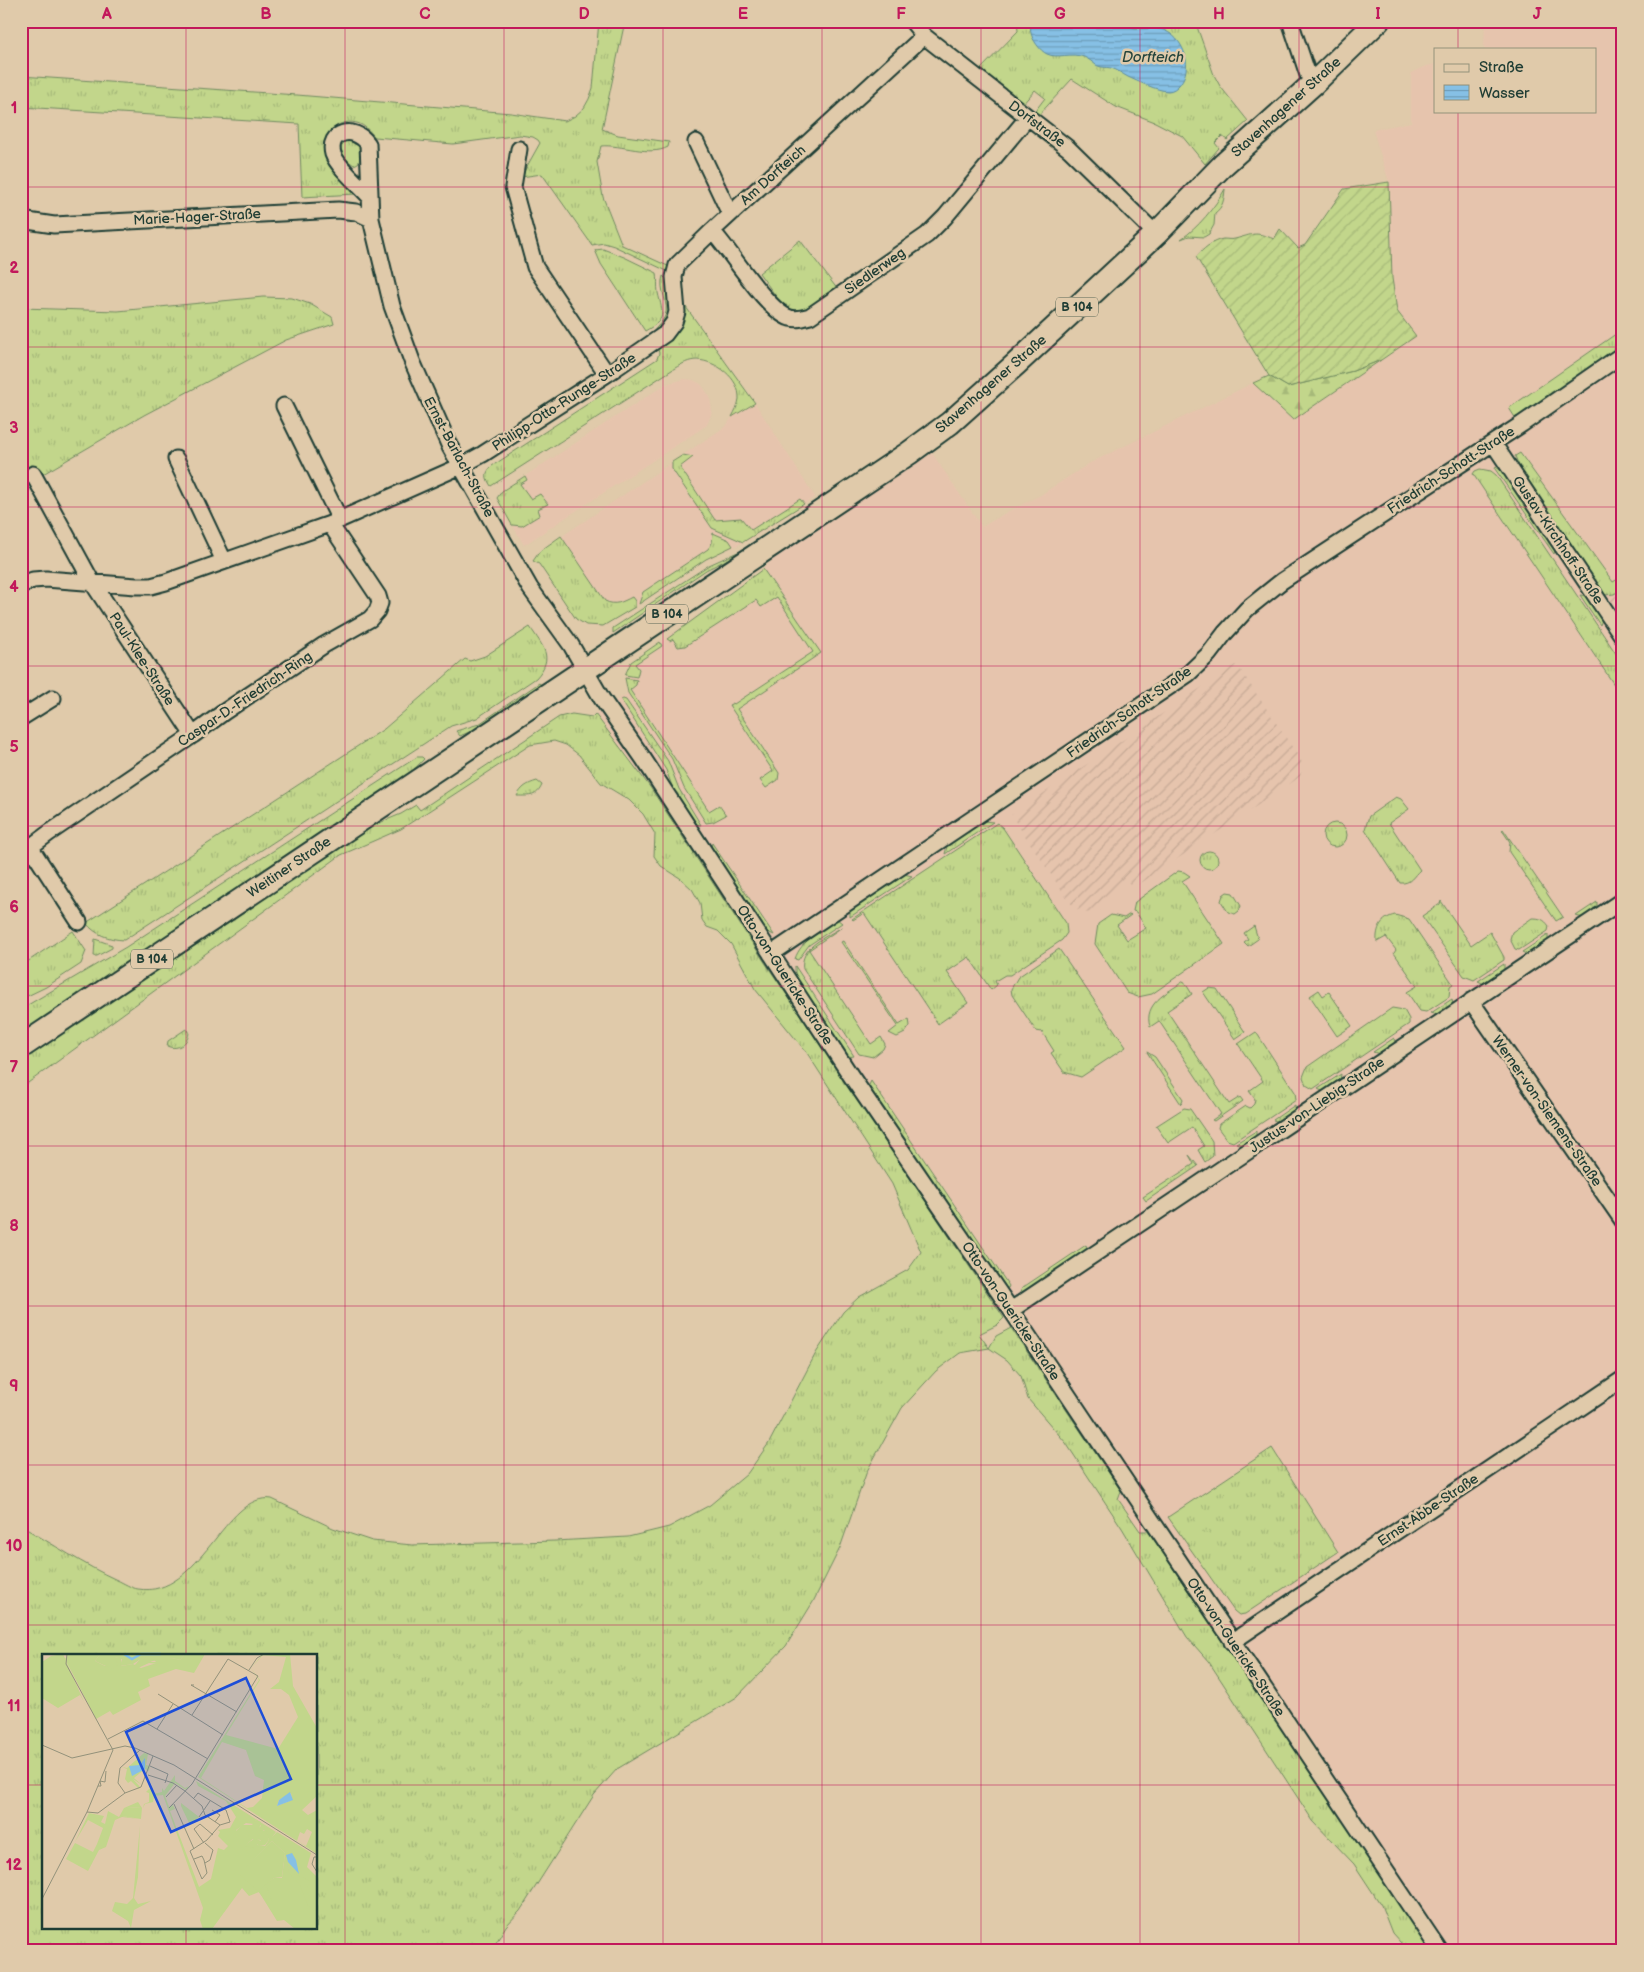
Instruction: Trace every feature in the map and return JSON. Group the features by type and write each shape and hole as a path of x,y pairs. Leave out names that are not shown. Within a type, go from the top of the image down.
{"main road":[{"name":"Stavenhagener Straße","path":"557,688 909,453 950,423 1156,234 1223,164 1314,83 1378,21"},
{"name":"Weitiner Straße","path":"21,1047 557,688"}],"street":[{"name":"Dorfstraße","path":"912,21 924,36 1069,149 1156,234"},
{"path":"1290,21 1308,75 1314,83"},
{"name":"Am Dorfteich","path":"665,334 674,322 677,312 674,271 677,265 924,36"},
{"name":"Siedlerweg","path":"712,231 756,287 778,311 789,318 798,320 810,316 927,235 945,217 1028,117"},
{"path":"696,142 730,214"},
{"path":"519,149 513,187 535,266 607,374"},
{"name":"Ernst-Barlach-Straße","path":"369,196 371,219 392,306 431,407 461,466 530,588 571,645 585,669"},
{"name":"Marie-Hager-Straße","path":"21,220 54,225 338,210 356,212 371,219"},
{"name":"Philipp-Otto-Runge-Straße","path":"461,466 483,454 607,374 665,334"},
{"name":"Friedrich-Schott-Straße","path":"772,954 1188,674 1209,654 1247,609 1282,581 1623,354"},
{"path":"284,406 335,522"},
{"name":"Gustav-Kirchhoff-Straße","path":"1492,443 1623,637"},
{"path":"176,459 224,561"},
{"path":"21,585 33,580 46,579 136,586 151,586 166,582 335,522 461,466"},
{"path":"33,474 92,582"},
{"name":"Caspar-D.-Friedrich-Ring","path":"79,922 26,851 48,833 224,712 370,618 377,611 380,603 378,596 335,522"},
{"name":"Paul-Klee-Straße","path":"92,582 193,735"},
{"name":"Otto-von-Guericke-Straße","path":"585,669 602,699 643,758 851,1076 1011,1310 1440,1951"},
{"path":"21,718 53,698"},
{"name":"Justus-von-Liebig-Straße","path":"1011,1310 1623,900"},
{"name":"Werner-von-Siemens-Straße","path":"1471,1001 1623,1221"},
{"name":"Ernst-Abbe-Straße","path":"1232,1642 1623,1379"}],"shaded area":[{"path":"1485,21 1623,21 1623,1951 1430,1951 1148,1532 1140,1531 1118,1499 1121,1491 762,958 650,787 595,714 628,693 625,678 631,662 741,586 784,551 932,453 982,527 1039,496 1090,463 1253,383 1293,419 1416,336 1397,311 1392,278 1389,182 1373,130 1411,122 1411,73 1434,64 1434,112 1596,112 1596,48 1484,48"},
{"path":"685,379 701,384 710,397 712,412 707,425 524,545 497,498 502,491 666,384"},
{"path":"755,403 815,497 751,539 706,559 603,626 586,625 576,619 539,564 533,561 540,551 726,426 732,417"},
{"path":"1623,576 1623,622 1601,590"},
{"path":"1235,665 1238,666 1301,760 1303,768 1300,776 1135,887 1124,880 1100,911 1085,913 1075,908 1011,815"}],"green space":[{"path":"599,21 625,21 602,129 618,135 669,142 668,147 653,151 601,146 597,162 603,197 622,245 670,267 667,271 614,246 604,243 592,245 542,174 521,177 540,143 533,137 520,135 453,144 375,137 360,124 349,122 341,124 330,132 326,139 325,153 334,170 356,194 302,197 299,124 21,107 21,76 297,95 511,113 565,121 575,116 584,108 593,88"},
{"path":"1017,21 1195,21 1214,75 1220,86 1248,121 1227,140 1222,136 1215,143 1219,148 1205,164 1182,136 1155,122 1116,107 1072,79 1036,118 1032,115 1045,98 1035,90 1021,106 978,72 1018,31"},
{"path":"345,140 357,141 360,146 361,158 354,165 343,153 341,143"},
{"path":"1389,182 1392,278 1397,311 1416,336 1381,360 1353,371 1288,387 1269,376 1196,257 1208,246 1219,240 1234,239 1254,234 1274,239 1280,229 1298,248 1305,245 1344,189"},
{"path":"1225,189 1223,203 1215,213 1214,225 1209,234 1204,237 1189,236 1181,239 1206,217"},
{"path":"800,240 838,290 805,313 786,310 759,273"},
{"path":"603,249 657,273 662,315 657,323 645,331 601,264 595,250"},
{"path":"663,276 666,279 667,292 671,303 670,320 654,335 653,332 664,318 666,311 662,286"},
{"path":"263,297 292,298 310,304 332,317 334,324 286,340 144,415 31,481 21,454 21,308 118,311"},
{"path":"683,303 755,403 732,417 739,399 736,384 719,367 704,361 688,361 491,486 487,475 492,466 657,359 659,353 657,347"},
{"path":"1623,329 1623,347 1516,419 1509,408"},
{"path":"1381,360 1293,420 1253,383 1269,376 1288,387 1353,371"},
{"path":"1520,453 1613,582 1623,576 1623,589 1614,594 1605,595 1520,469 1515,456"},
{"path":"683,455 693,457 680,467 715,520 741,518 751,530 800,499 804,504 743,542 712,528 672,469 672,462"},
{"path":"1496,467 1502,471 1556,546 1554,554 1495,469"},
{"path":"1480,469 1491,471 1496,475 1623,664 1623,698 1473,474"},
{"path":"525,476 527,480 520,484 531,499 540,494 548,504 538,509 540,515 522,526 512,525 497,498 502,491"},
{"path":"713,533 729,540 733,546 706,559 639,604 643,592 708,549 712,543"},
{"path":"561,536 605,601 622,602 632,597 635,601 635,607 603,626 586,625 576,619 539,564 533,561 540,551"},
{"path":"740,551 740,553 706,570 613,633 613,628 709,565"},
{"path":"763,569 821,653 737,709 779,773 778,780 766,788 760,780 773,771 729,705 734,704 813,652 777,597 761,607 756,600 685,646 678,647 673,639 670,641 667,639"},
{"path":"1580,595 1589,596 1603,617 1600,625"},
{"path":"530,627 545,652 546,658 542,671 536,678 477,718 451,726 124,940 103,936 86,923 384,729 465,659 470,661 485,656"},
{"path":"660,642 662,646 635,664 639,669 637,677 625,675 631,662"},
{"path":"625,678 637,680 636,685 630,690 709,811 719,805 726,815 713,822 706,823 684,788 672,759 628,693"},
{"path":"539,683 543,686 494,721 460,736 456,731 479,724"},
{"path":"621,700 626,700 668,761 679,789 701,825 694,824 675,794 666,770"},
{"path":"572,714 592,717 595,714 650,787 762,958 1004,1318 997,1325 979,1334 989,1348 960,1353 936,1371 902,1408 867,1471 840,1548 813,1602 786,1646 737,1697 617,1769 594,1795 520,1911 506,1926 491,1951 21,1951 21,1526 93,1568 130,1587 138,1589 160,1588 178,1578 195,1563 240,1511 255,1501 272,1499 333,1528 372,1541 412,1545 628,1537 669,1527 710,1505 747,1474 769,1443 816,1353 843,1312 859,1297 908,1270 921,1252 892,1184 807,1053 755,989 731,944 718,931 707,927 702,920 700,903 692,889 680,878 661,866 654,856 655,834 643,814 629,800 601,783 579,755 566,745 554,741 530,745 401,829 341,855 21,1088 21,1057 360,831 401,814 416,805 420,810 559,717"},
{"path":"417,757 424,759 401,783 21,1037 21,1009 126,947"},
{"path":"537,781 542,785 538,792 529,796 517,796 525,786"},
{"path":"1396,797 1401,799 1409,809 1389,823 1420,870 1409,881 1404,883 1400,883 1365,829 1369,816"},
{"path":"984,821 993,822 945,854 947,846"},
{"path":"997,823 1003,828 1066,923 1067,933 1062,940 1010,975 1005,975 995,981 997,985 991,990 969,957 947,972 968,1003 938,1024 864,913 852,919"},
{"path":"1335,823 1344,826 1347,835 1344,844 1335,847 1326,844 1323,835 1326,826"},
{"path":"1503,829 1563,917 1556,921 1509,852 1510,842"},
{"path":"712,843 774,935 763,930 710,850"},
{"path":"1209,851 1215,854 1218,860 1215,866 1209,869 1203,866 1200,860 1203,854"},
{"path":"1178,871 1190,876 1182,881 1224,944 1152,994 1138,997 1127,993 1095,944 1098,924 1111,915 1124,918 1130,914 1117,925 1127,940 1146,928 1136,912 1133,911 1135,902"},
{"path":"904,874 912,876 850,917 850,911"},
{"path":"1227,892 1233,893 1241,906 1235,914 1228,912 1221,901 1223,895"},
{"path":"1441,901 1471,945 1490,932 1504,960 1474,980 1464,976 1422,916 1440,904"},
{"path":"1597,902 1597,909 1583,918 1576,916"},
{"path":"1395,915 1409,919 1453,984 1450,986 1449,997 1426,1012 1420,1011 1407,992 1417,986 1394,953 1396,950 1386,937 1377,942 1377,933 1380,925 1390,916"},
{"path":"1532,918 1545,922 1549,926 1548,931 1519,950 1515,949 1510,939 1512,932"},
{"path":"837,919 842,923 809,945 798,960 795,959 807,941"},
{"path":"1254,926 1258,939 1248,946 1244,942 1248,939 1244,933"},
{"path":"842,927 809,950 871,1044 881,1037 885,1044 883,1049 873,1057 859,1054 803,969 803,961 809,949"},
{"path":"73,931 86,951 81,964 46,987 21,999 21,966"},
{"path":"1548,935 1548,942 1528,955 1522,952"},
{"path":"95,939 112,945 112,948 94,956"},
{"path":"843,941 899,1025 909,1019 910,1026 905,1033 897,1037 889,1033 898,1026 841,942"},
{"path":"1059,949 1126,1047 1081,1077 1064,1072 1051,1053 1054,1051 1042,1032 1036,1031 1012,995 1011,989 1018,977"},
{"path":"1504,964 1504,972 1484,984 1478,981"},
{"path":"795,966 854,1056 848,1057 799,984 795,976"},
{"path":"1184,981 1192,994 1167,1011 1229,1104 1240,1097 1243,1101 1214,1121 1212,1120 1221,1114 1159,1021 1150,1027 1150,1011 1153,1005 1164,994"},
{"path":"1209,988 1217,989 1245,1032 1235,1039 1203,992"},
{"path":"1319,990 1323,996 1329,992 1352,1026 1337,1036 1310,996"},
{"path":"1452,999 1453,1006 1438,1015 1431,1013"},
{"path":"1392,1008 1404,1010 1409,1019 1409,1024 1313,1089 1306,1085 1303,1077 1307,1067"},
{"path":"186,1029 189,1031 189,1035 182,1045 179,1047 167,1046 168,1041"},
{"path":"1256,1032 1295,1092 1296,1100 1233,1142 1227,1140 1218,1128 1219,1124 1246,1106 1250,1108 1254,1104 1255,1099 1249,1091 1263,1081 1238,1044"},
{"path":"1394,1038 1395,1045 1380,1054 1373,1052"},
{"path":"1147,1052 1155,1057 1183,1099 1181,1104"},
{"path":"1341,1074 1340,1081 1324,1092 1318,1089"},
{"path":"871,1081 1009,1286 1008,1288 1004,1288 999,1283 868,1087"},
{"path":"1295,1105 1295,1112 1280,1122 1273,1120"},
{"path":"1184,1108 1190,1109 1212,1141 1213,1156 1205,1162 1198,1150 1204,1146 1192,1127 1168,1143 1156,1126"},
{"path":"1256,1131 1256,1138 1244,1146 1236,1143"},
{"path":"1189,1155 1198,1166 1146,1201 1143,1197 1194,1164"},
{"path":"1086,1245 1089,1251 1025,1292 1020,1293 1022,1288"},
{"path":"1011,1328 1121,1491 1118,1499 1140,1531 1148,1531 1430,1951 1408,1951 1392,1933 1381,1905 1354,1864 1313,1821 1209,1662 1187,1637 1122,1528 1066,1443 1028,1399 1021,1376 1007,1360 989,1348 996,1336"},
{"path":"1272,1448 1338,1552 1245,1614 1239,1615 1234,1611 1168,1517"}],"water":[{"name":"Dorfteich","path":"1031,21 1124,21 1136,28 1165,31 1176,39 1184,50 1186,57 1185,73 1177,87 1164,91 1153,88 1113,69 1098,66 1084,57 1047,54 1032,36"}]}
